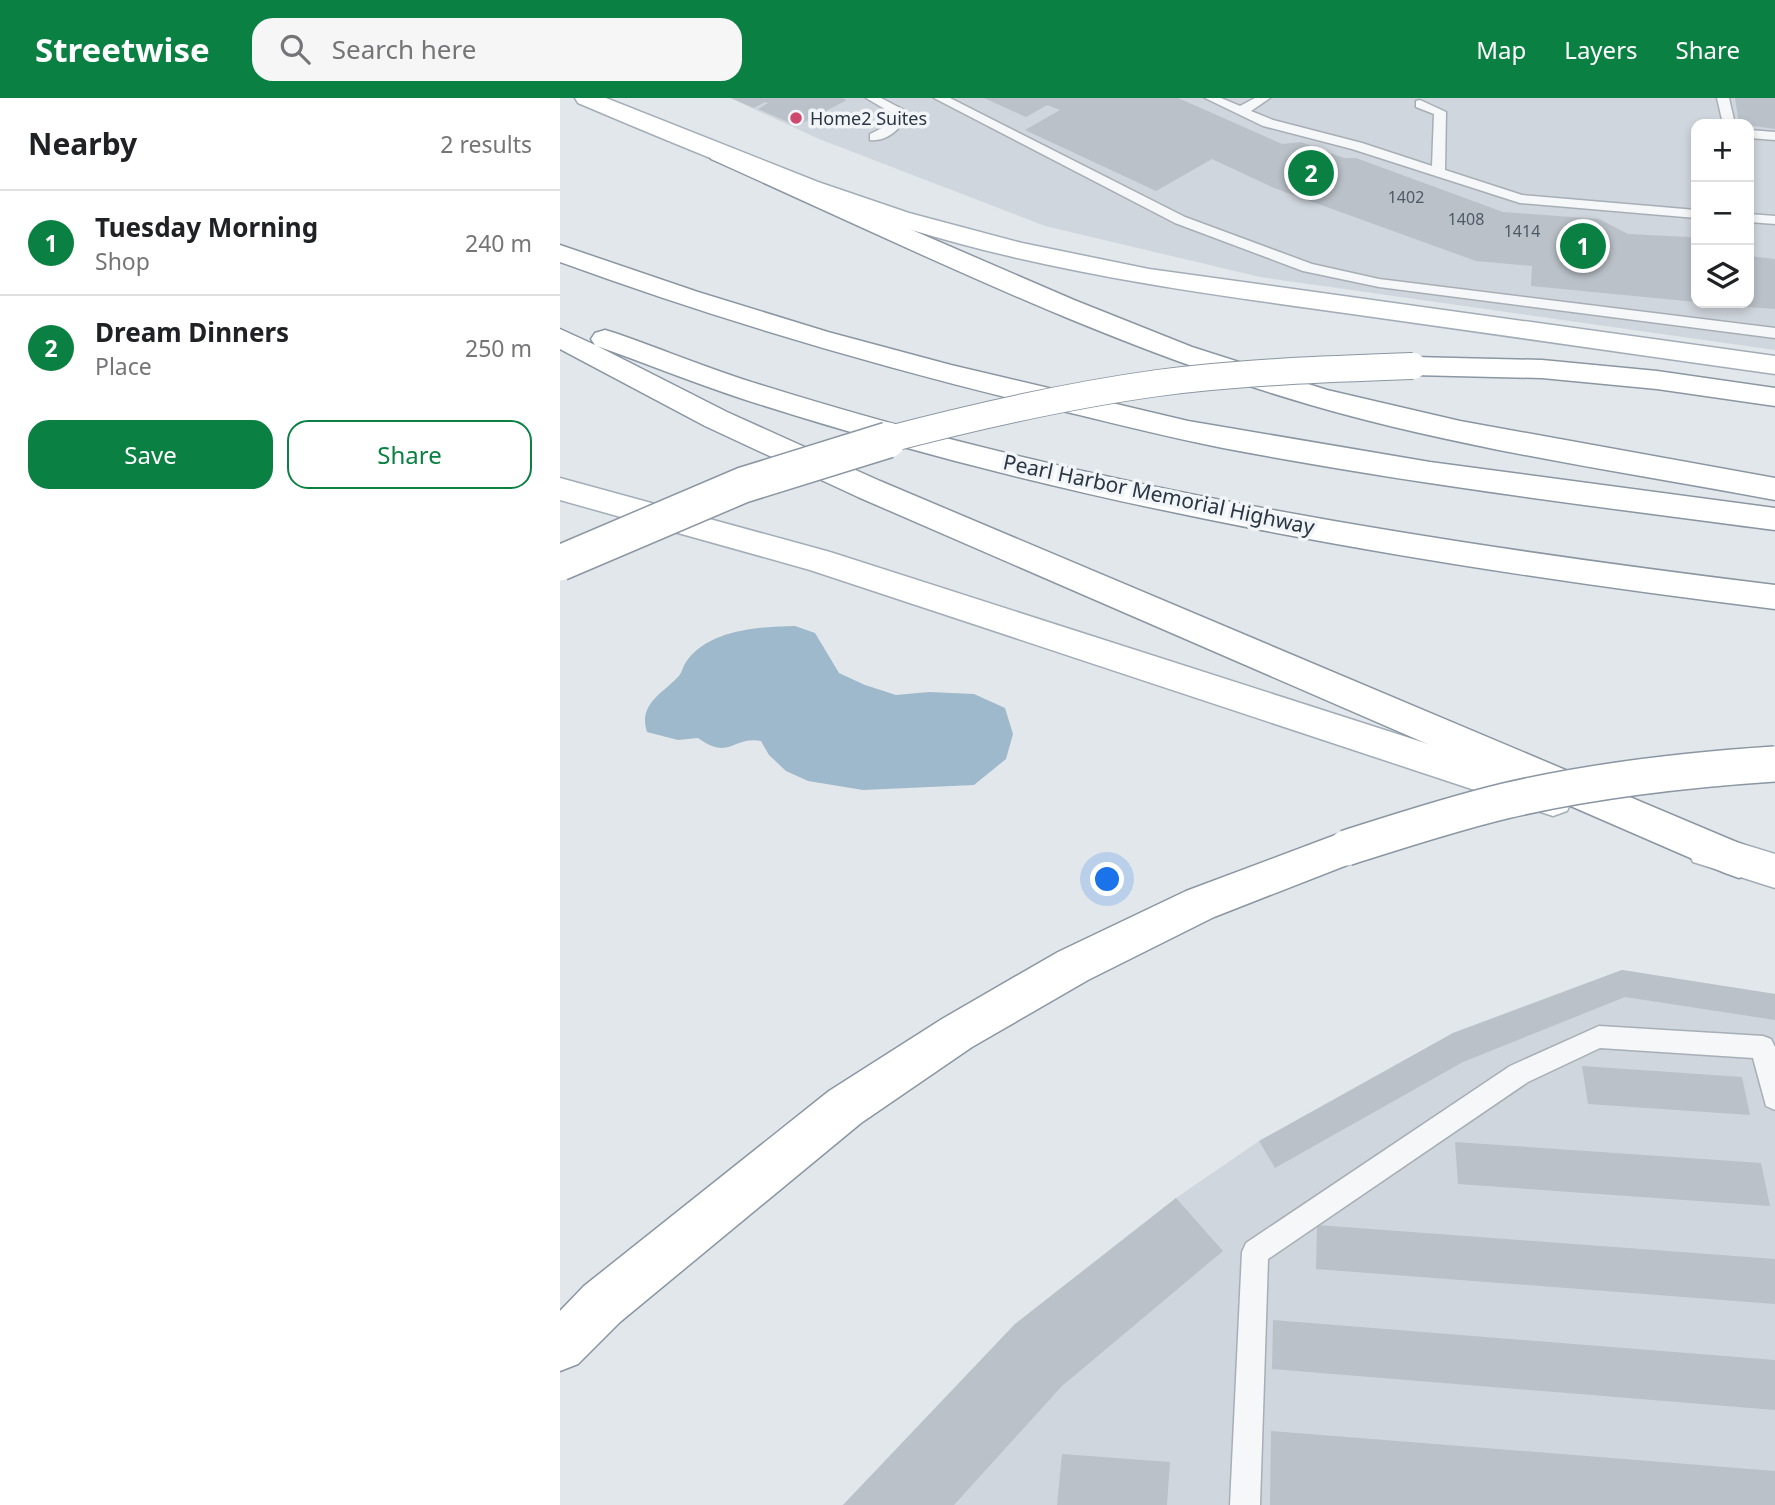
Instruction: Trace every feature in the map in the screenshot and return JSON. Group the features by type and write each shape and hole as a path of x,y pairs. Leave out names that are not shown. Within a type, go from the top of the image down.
{"main road":[{"path":"586,98 720,154 1064,306 1182,353 1320,398 1460,431 1775,489"},
{"path":"720,154 850,201 947,232 1075,263 1149,277 1775,365"},
{"path":"560,253 641,283 796,333 999,388 1208,435 1469,479 1775,519"},
{"name":"Pearl Harbor Memorial Highway","path":"560,323 749,391 862,424 1064,476 1279,523 1563,569 1775,597"},
{"path":"560,338 716,419 869,489 1757,866"},
{"path":"560,563 657,520 769,477 881,442 1004,412 1108,392 1212,377 1413,366 1554,370 1657,380 1775,397"},
{"path":"560,489 818,560 1757,866"},
{"path":"560,1346 602,1304 845,1107 957,1033 1073,966 1200,904 1346,848 1469,810 1597,783 1722,767 1775,764"}],"lane":[{"path":"872,98 902,114 897,125 875,137"},
{"path":"940,98 1180,220 1308,268 1379,283 1775,333"},
{"path":"1211,98 1268,123 1357,146 1520,199 1691,214"},
{"path":"1241,111 1264,98"},
{"path":"1413,101 1434,98"},
{"path":"1723,98 1728,119"},
{"path":"1413,101 1440,112 1438,174"},
{"path":"1754,134 1775,135"},
{"path":"1754,217 1775,220"},
{"path":"1245,1505 1255,1252 1519,1074 1599,1037 1763,1047 1775,1098"}],"shaded area":[{"path":"730,98 1775,98 1775,350 1260,277 1045,226 819,139"},
{"path":"1622,970 1775,994 1775,1505 843,1505 1015,1324 1176,1198 1259,1141 1453,1033"}],"water":[{"path":"795,626 815,633 839,673 865,685 896,695 929,692 974,694 1005,708 1013,734 1006,759 974,785 863,790 808,781 786,771 769,755 761,741 751,740 724,748 709,745 698,738 678,740 647,732 646,714 653,700 679,676 696,651 721,636 736,632"}],"building":[{"name":"Home2 Suites","path":"731,98 847,100 797,126 758,109 768,103 754,108"},
{"path":"984,98 1178,98 1282,144 1301,142 1344,158 1356,158 1503,212 1599,219 1628,234 1689,237 1691,302 1531,286 1532,266 1476,261 1274,188 1212,159 1156,191 1025,130 1060,110 1047,105 1026,117"},
{"path":"1735,98 1775,98 1775,129 1754,126 1754,119 1738,119"},
{"path":"1754,257 1775,259 1775,309 1754,307"},
{"path":"1622,970 1775,994 1775,1020 1625,997 1463,1062 1275,1168 1259,1141 1453,1033"},
{"path":"1582,1066 1742,1077 1750,1115 1588,1104"},
{"path":"1455,1142 1761,1163 1770,1206 1458,1184"},
{"path":"1176,1198 1223,1251 1062,1386 954,1505 843,1505 1015,1324"},
{"path":"1317,1225 1775,1259 1775,1304 1316,1269"},
{"path":"1273,1320 1775,1360 1775,1410 1272,1369"},
{"path":"1271,1431 1775,1471 1775,1505 1270,1505"},
{"path":"1062,1454 1170,1462 1167,1505 1057,1505"}],"place":[{"name":"Home2 Suites","path":"796,118"},
{"name":"Dream Dinners","path":"1311,173"},
{"name":"Tuesday Morning","path":"1583,246"}]}
